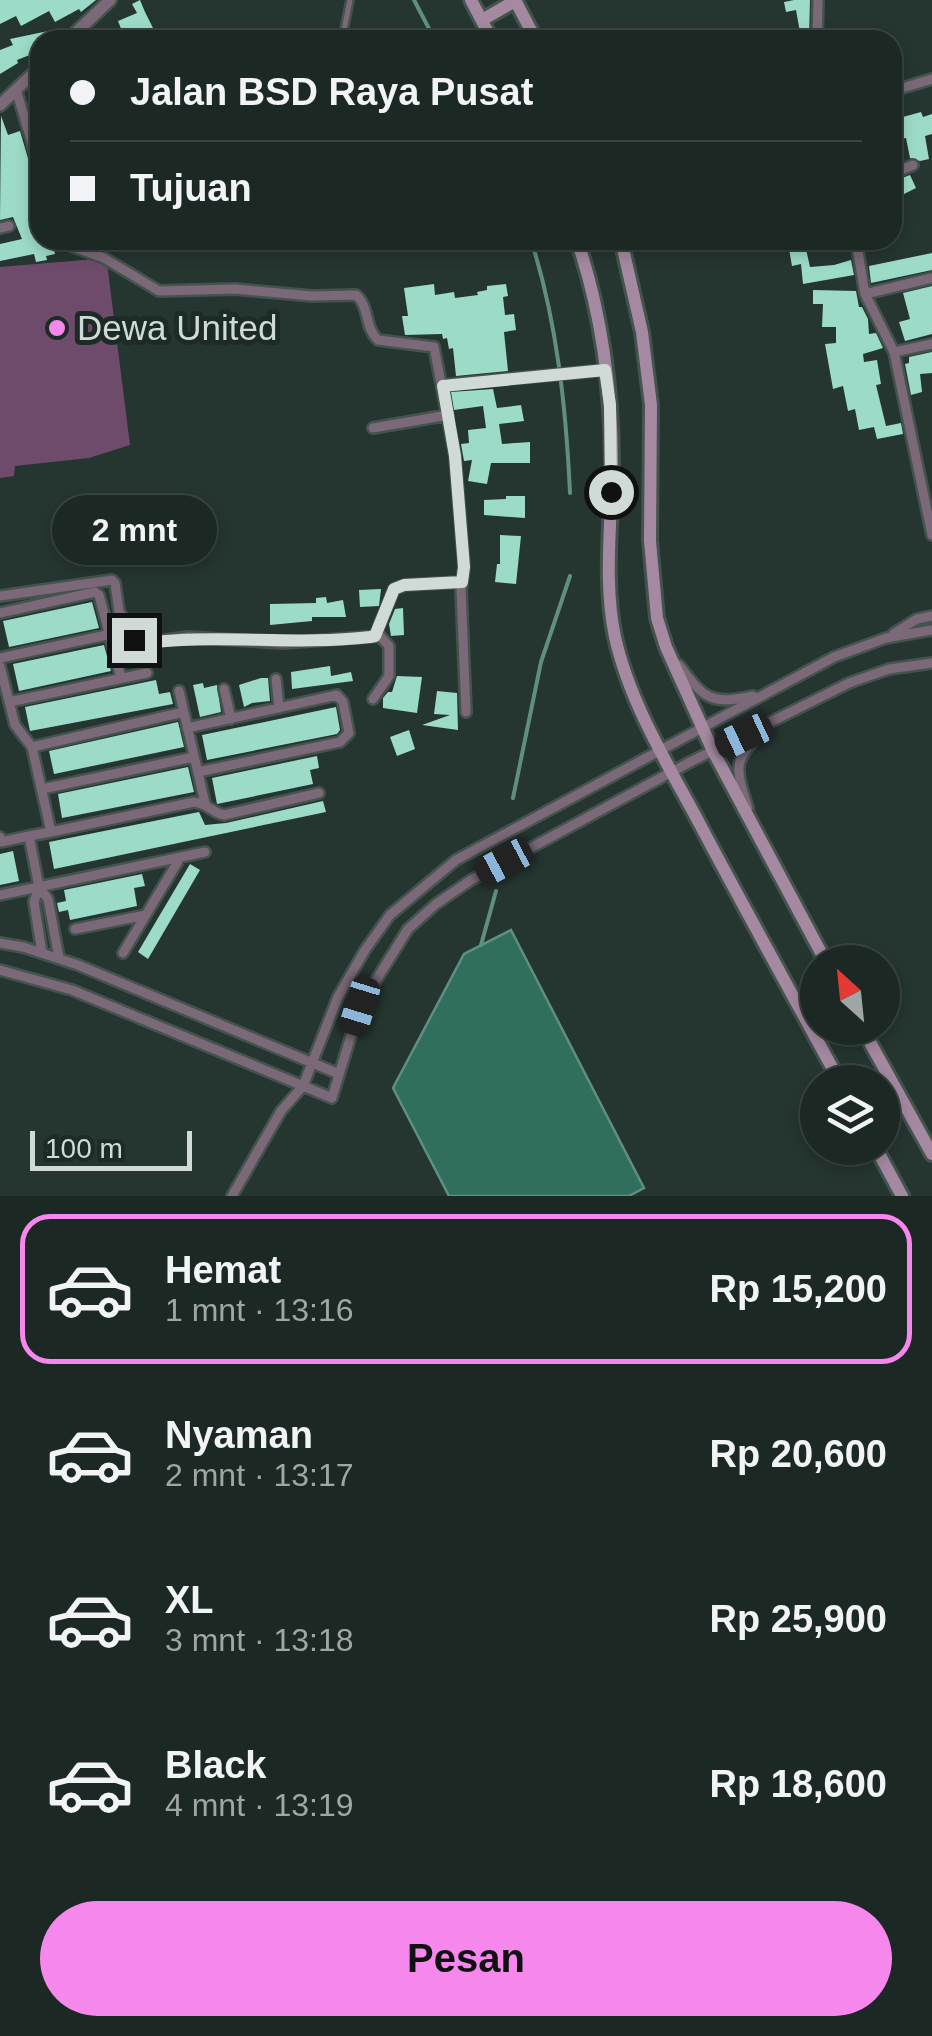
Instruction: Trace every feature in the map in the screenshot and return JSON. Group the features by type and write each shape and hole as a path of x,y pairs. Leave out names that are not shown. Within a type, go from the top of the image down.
{"main road":[{"path":"471,0 487,30"},
{"path":"482,20 515,1 531,30"},
{"path":"581,250 610,405 610,607 629,682 660,750 831,1065"},
{"path":"623,250 642,332 651,405 652,586 666,647 758,841 816,945"},
{"path":"871,1045 932,1154"},
{"path":"885,1165 902,1196"}],"street":[{"path":"78,30 110,0"},
{"path":"817,30 818,0"},
{"path":"0,105 30,76"},
{"path":"902,88 932,79"},
{"path":"16,90 30,137"},
{"path":"902,170 913,166"},
{"path":"82,250 104,258 159,291 235,289 312,296 356,295 362,300 368,328 378,340 434,347 455,456 464,567 466,712"},
{"path":"858,250 865,294 894,352 932,535"},
{"path":"865,294 932,278"},
{"path":"894,352 932,344"},
{"path":"443,386 605,370"},
{"path":"373,428 448,415"},
{"path":"0,596 112,580 119,611 137,644 188,637 283,643 375,636 388,642 390,663 385,683 373,699"},
{"path":"375,636 394,589 462,582"},
{"path":"0,612 94,592 103,600 121,678"},
{"path":"886,638 917,618 932,616"},
{"path":"232,1196 281,1112 303,1086 338,996 365,950 390,915 423,885 456,860 834,657 886,638 932,630"},
{"path":"0,658 111,634"},
{"path":"666,647 696,689 710,699 726,702 767,693"},
{"path":"0,970 72,990 332,1098 360,1006 384,963 408,929 471,880 848,683 889,669 932,662"},
{"path":"0,666 15,725 32,747 51,832"},
{"path":"9,702 147,673"},
{"path":"276,678 280,708"},
{"path":"224,689 232,719"},
{"path":"179,691 204,803"},
{"path":"188,728 341,696 349,733 340,742 198,772"},
{"path":"32,747 184,712"},
{"path":"758,841 737,772 748,745 774,722"},
{"path":"42,789 194,757"},
{"path":"0,840 194,802 224,814 319,792"},
{"path":"29,836 39,887 48,899 59,958"},
{"path":"0,896 205,852"},
{"path":"123,953 180,858"},
{"path":"39,887 34,902 42,953"},
{"path":"75,929 146,915"},
{"path":"0,943 59,958 339,1074"}],"lane":[{"path":"344,30 350,0"}],"shaded area":[{"name":"Dewa United","path":"96,259 107,263 130,445 89,458 15,466 14,476 0,478 0,267"},
{"path":"511,930 644,1188 629,1196 449,1196 393,1088 464,954"}],"building":[{"path":"0,0 96,0 81,12 79,9 55,22 49,11 21,26 16,16 0,24"},
{"path":"140,0 154,30 122,30 118,21 137,13 132,4"},
{"path":"810,0 809,30 800,30 796,10 786,12 784,2"},
{"path":"30,35 30,55 0,74 0,50 13,45 10,39"},
{"path":"921,112 923,117 932,114 932,134 925,136 929,159 910,158 906,138 902,139 902,117"},
{"path":"1,116 8,135 20,131 30,165 30,250 54,250 55,254 36,262 34,254 0,261 0,244 22,239 13,217 0,220"},
{"path":"910,175 916,188 902,195 902,178"},
{"path":"789,250 806,250 810,267 851,260 854,275 803,284 801,264 792,266"},
{"path":"932,253 932,270 871,283 869,266"},
{"path":"434,284 435,295 454,292 455,298 478,295 487,286 506,284 505,315 514,314 516,330 504,332 508,371 456,376 453,348 449,349 447,338 443,339 442,334 405,335 402,316 408,316 404,288"},
{"path":"932,286 932,334 905,341 899,322 910,319 903,293"},
{"path":"813,290 856,291 859,307 868,319 869,334 876,333 883,348 863,354 864,362 877,360 881,384 876,385 886,426 901,423 903,434 877,439 874,427 859,430 855,409 848,411 843,386 833,389 825,344 836,343 836,327 822,327 823,304 813,304"},
{"path":"932,352 932,373 920,374 922,392 911,395 905,364 909,357"},
{"path":"493,389 497,408 521,405 524,421 499,424 502,444 530,442 530,463 491,463 487,484 468,481 472,460 464,461 461,444 469,443 468,430 486,428 483,406 454,410 451,392"},
{"path":"525,496 525,518 484,515 484,500"},
{"path":"500,535 521,536 516,584 495,582 500,564"},
{"path":"381,589 379,606 360,607 359,590"},
{"path":"326,597 327,603 343,600 346,617 312,617 312,621 270,625 270,604 316,603 316,598"},
{"path":"92,602 99,628 9,647 3,621"},
{"path":"403,608 404,635 391,636 389,624 395,609"},
{"path":"104,645 111,671 19,691 13,664"},
{"path":"330,666 331,676 351,672 353,681 292,689 291,672"},
{"path":"397,676 422,677 417,713 383,708 383,698 392,692"},
{"path":"268,678 270,701 244,707 239,685"},
{"path":"156,680 159,694 170,692 173,704 30,731 25,707"},
{"path":"203,683 204,688 217,685 221,712 200,717 193,685"},
{"path":"437,691 457,693 458,730 422,725 450,715 434,714"},
{"path":"336,707 340,730 337,734 207,760 202,735"},
{"path":"178,722 184,747 54,774 49,751"},
{"path":"409,730 415,749 397,756 390,737"},
{"path":"317,756 319,768 310,770 313,784 217,804 212,778"},
{"path":"188,767 194,792 62,818 58,794"},
{"path":"323,801 326,812 54,869 49,842 199,812 205,825"},
{"path":"13,851 19,881 0,885 0,854"},
{"path":"190,864 200,870 148,959 138,952"},
{"path":"142,874 145,886 134,888 137,906 70,920 68,910 59,912 57,903 66,901 64,890"}],"waterway":[{"path":"414,0 430,30"},
{"path":"534,250 559,365 570,493"},
{"path":"513,798 541,662 570,576"},
{"path":"481,945 496,891"}],"place":[{"name":"Dewa United","path":"57,328"}],"route":[{"path":"134,640 137,644 188,637 283,643 370,637 375,636 394,589 462,582 455,456 443,386 605,370 610,405 611,492"}]}
